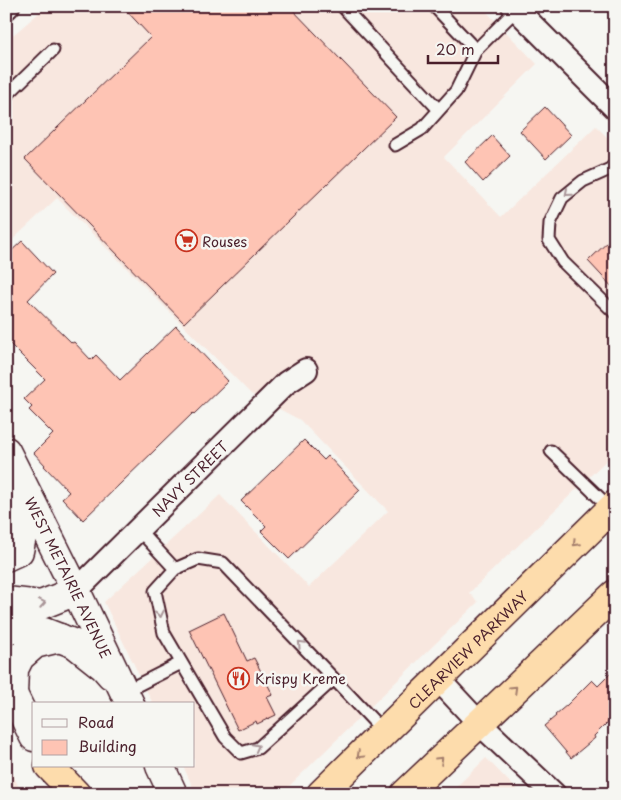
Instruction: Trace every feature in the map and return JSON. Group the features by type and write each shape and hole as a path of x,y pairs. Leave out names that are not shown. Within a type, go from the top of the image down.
{"highway":[{"name":"CLEARVIEW PARKWAY","path":"321,794 613,509"},
{"path":"405,794 615,594"},
{"path":"50,768 76,794"}],"main road":[{"name":"WEST METAIRIE AVENUE","path":"6,451 76,590 127,698"},
{"path":"6,557 18,551 24,527 24,485"},
{"path":"6,600 41,605 76,590"},
{"path":"6,629 23,627 44,632 75,644 104,667 127,698"},
{"path":"32,734 10,687 14,669 20,657 35,644 60,638"},
{"path":"49,768 61,794"},
{"path":"161,768 173,794"}],"street":[{"path":"514,8 615,108"},
{"name":"NAVY STREET","path":"76,590 286,383 306,370"},
{"path":"438,679 479,723 554,794"}],"lane":[{"path":"342,6 439,110"},
{"path":"434,6 476,50"},
{"path":"395,145 422,130 456,91 476,50 514,8"},
{"path":"6,96 53,50"},
{"path":"613,169 582,181 562,198 550,223 549,240 563,262 615,313"},
{"path":"551,452 613,509"},
{"path":"138,529 175,570"},
{"path":"334,679 258,748 241,753 225,738 164,634 155,591 175,570 198,559 223,563 334,679 384,732"},
{"path":"127,698 181,663"}],"shaded area":[{"path":"47,6 481,6 537,64 444,157 501,217 596,126 615,145 615,452 469,593 478,602 281,794 196,794 184,768 195,768 195,702 152,702 104,602 220,495 309,587 388,511 300,420 251,394 57,198 6,246 6,41"},
{"path":"486,758 521,794 449,794"},
{"path":"6,759 22,794 6,794"}],"building":[{"name":"Rouses","path":"122,6 289,6 396,117 184,323 25,159 151,37"},
{"path":"545,107 571,135 546,159 520,131"},
{"path":"492,136 510,156 483,182 465,162"},
{"path":"615,235 615,290 588,261"},
{"path":"22,241 53,274 28,300 91,360 96,355 120,380 176,326 228,381 83,520 62,498 69,492 34,453 53,434 29,410 32,407 24,399 45,379 6,340 6,256"},
{"path":"304,440 324,460 328,456 360,490 289,559 261,531 266,526 241,501"},
{"name":"Krispy Kreme","path":"224,613 247,661 254,658 273,695 267,697 276,715 257,724 256,721 238,730 189,630"},
{"path":"615,669 615,715 594,736 595,738 571,758 544,726 592,680 598,686"}],"place":[{"name":"Rouses","path":"186,241"},
{"name":"Krispy Kreme","path":"239,678"}]}
